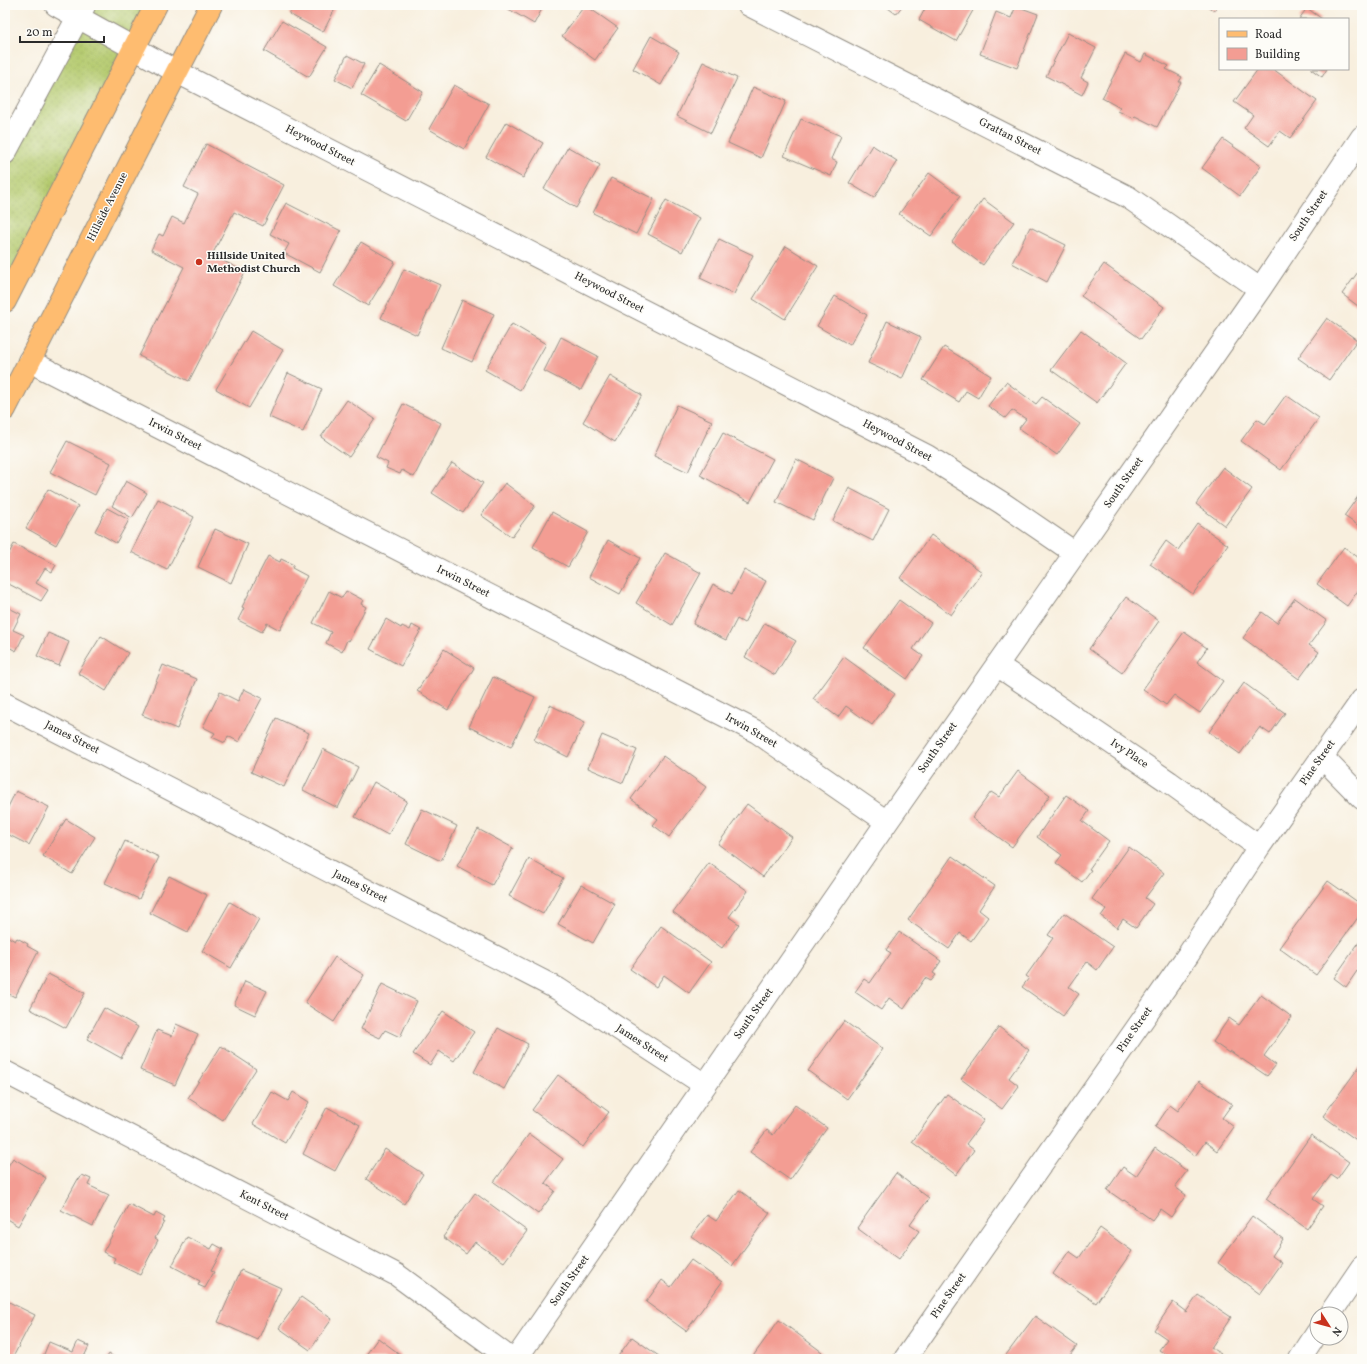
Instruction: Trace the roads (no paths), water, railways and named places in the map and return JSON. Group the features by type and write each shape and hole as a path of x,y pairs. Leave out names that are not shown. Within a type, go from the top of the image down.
{"main road":[{"path":"5,301 156,5"},
{"name":"Hillside Avenue","path":"5,409 211,5"}],"street":[{"name":"Heywood Street","path":"56,5 82,11 134,48 176,72 927,456 1002,503 1075,553"},
{"name":"Grattan Street","path":"749,5 1128,197 1260,289"},
{"path":"5,152 82,11"},
{"name":"South Street","path":"516,1359 886,822 1260,289 1362,138"},
{"name":"Irwin Street","path":"29,361 757,732 886,822"},
{"name":"Ivy Place","path":"997,665 1170,782 1259,847"},
{"name":"Pine Street","path":"906,1359 1188,955 1259,847 1362,700"},
{"name":"James Street","path":"5,704 558,988 705,1085"},
{"path":"1322,757 1362,798"},
{"name":"Kent Street","path":"5,1072 397,1275 511,1359"},
{"path":"1335,1306 1362,1267"},
{"path":"1300,1359 1309,1345"}],"place":[{"name":"Hillside United Methodist Church","path":"199,262"}]}
